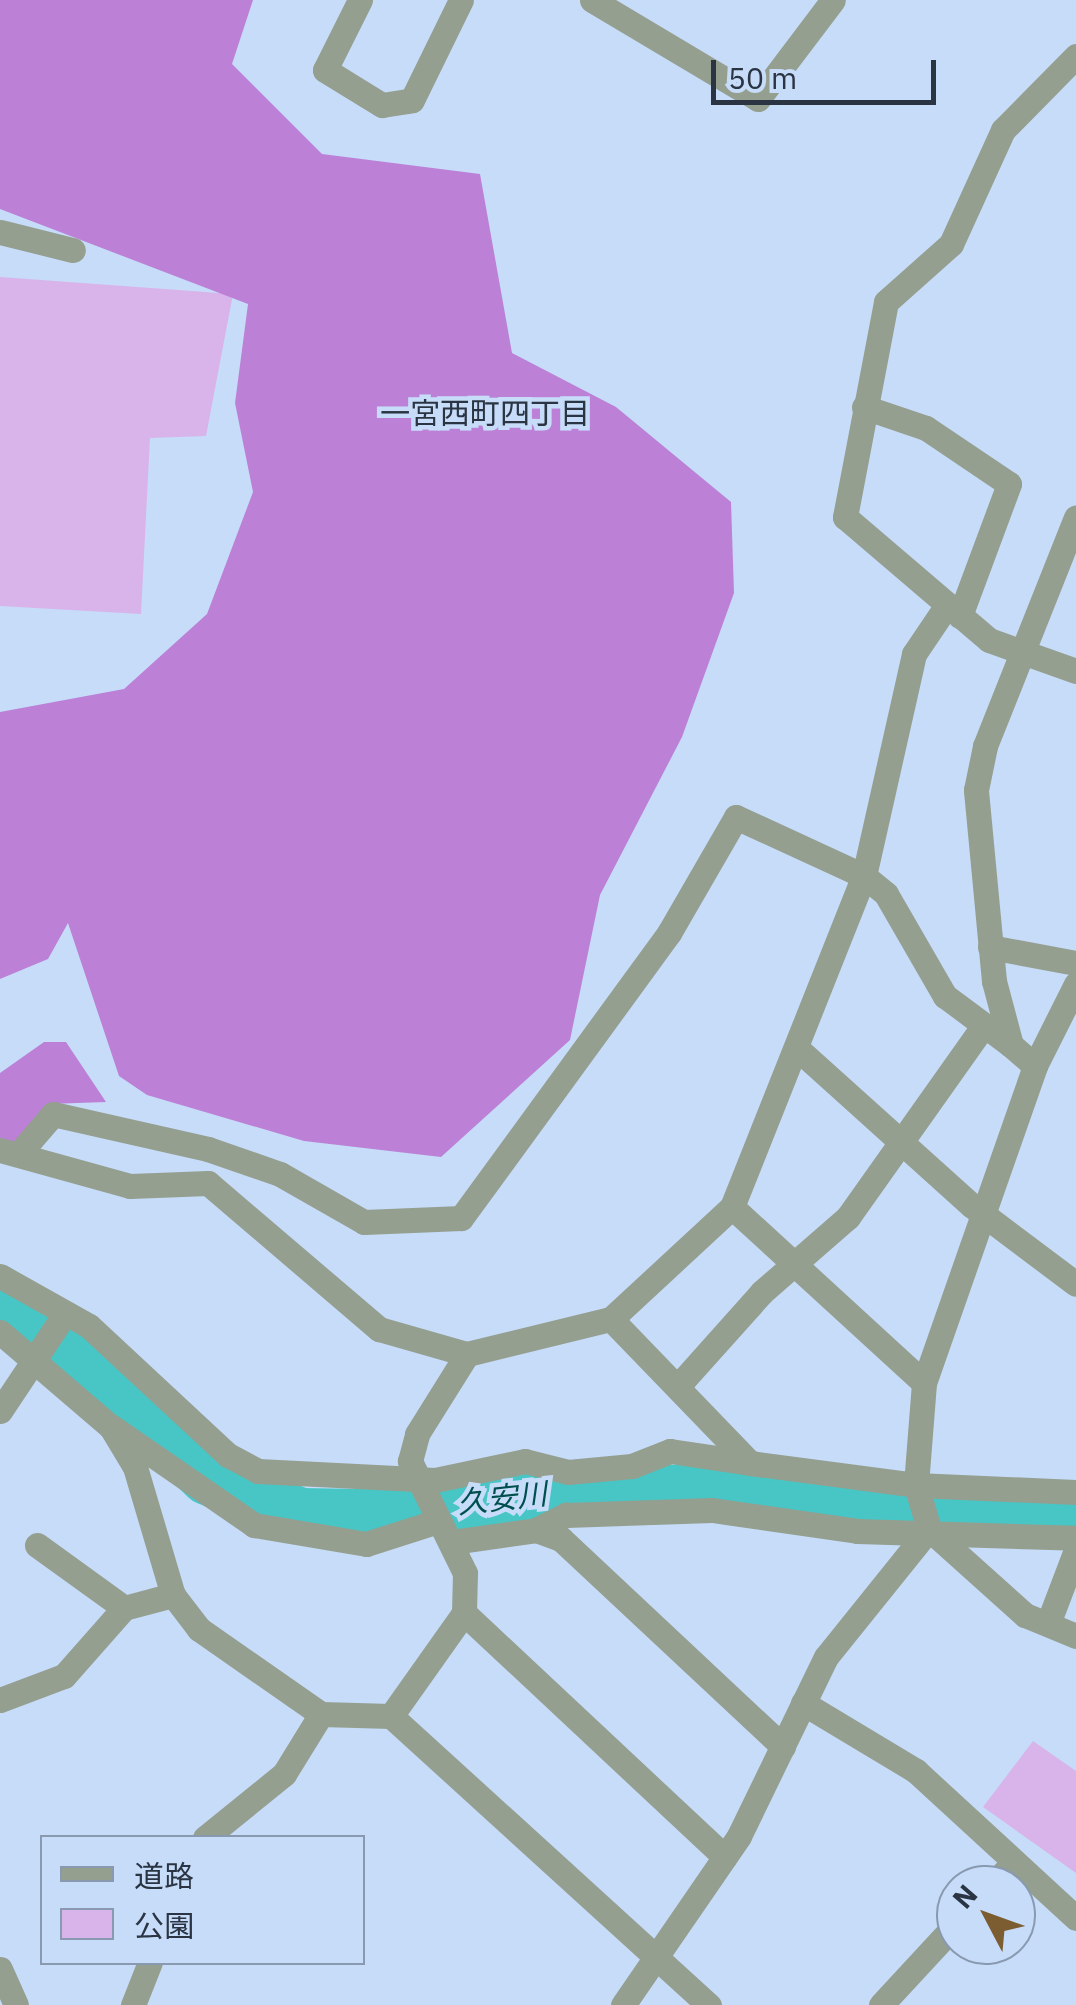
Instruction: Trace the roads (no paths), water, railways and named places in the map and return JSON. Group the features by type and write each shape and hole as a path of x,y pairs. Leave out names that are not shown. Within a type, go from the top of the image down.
{"street":[{"path":"360,0 325,70 382,105 412,100 460,0"},
{"path":"592,0 758,99 834,0"},
{"path":"1076,56 1003,130 951,244 886,302 845,518 954,611 1025,657 1076,670"},
{"path":"0,232 72,250"},
{"path":"391,1716 464,1613 465,1573 417,1482 412,1446 467,1354 611,1318 732,1208 800,1051 864,876 914,654 954,611 1009,484 926,428 864,407"},
{"path":"1011,1045 990,947 976,790 985,746 1025,657 1076,517"},
{"path":"11,1150 54,1114 208,1149 280,1174 364,1222 461,1218 648,964 736,817 864,876 886,894 945,996 1035,1066"},
{"path":"990,947 1076,963"},
{"path":"1076,984 1035,1066 988,1218 924,1383 916,1485 929,1529 1025,1615 1048,1621 1076,1636"},
{"path":"678,1386 794,1264 848,1217 865,1183 903,1146 982,1028"},
{"path":"800,1051 988,1218 1076,1284"},
{"path":"11,1150 130,1186 208,1183 379,1329 446,1341 467,1354"},
{"path":"732,1208 924,1383"},
{"path":"0,1276 89,1326 228,1455 258,1471 417,1482 526,1461 568,1472 632,1466 670,1452 916,1485 1076,1492"},
{"path":"0,1411 64,1315"},
{"path":"611,1318 750,1463"},
{"path":"0,1332 35,1356 111,1427 254,1525 366,1544 435,1522"},
{"path":"111,1427 134,1467 173,1594 230,1657 321,1714 391,1716 709,2005"},
{"path":"452,1542 536,1530 566,1515 712,1510 857,1532 929,1529 1076,1538"},
{"path":"623,2005 725,1857 826,1657 929,1529"},
{"path":"536,1530 561,1539 782,1747"},
{"path":"37,1545 124,1608"},
{"path":"1048,1621 1076,1550"},
{"path":"0,1700 64,1676 124,1608 173,1594"},
{"path":"464,1613 725,1857"},
{"path":"803,1704 916,1771 1076,1918"},
{"path":"208,1835 284,1774 321,1714"},
{"path":"1011,1865 1014,1862"},
{"path":"881,2005 936,1946"},
{"path":"132,2005 149,1965"},
{"path":"0,1969 16,2005"}],"waterway":[{"name":"久安川","path":"0,1305 84,1361 207,1477 300,1515 363,1516 530,1491 736,1492 1076,1518"}],"district":[{"name":"一宮西町四丁目","path":"485,413"}]}
